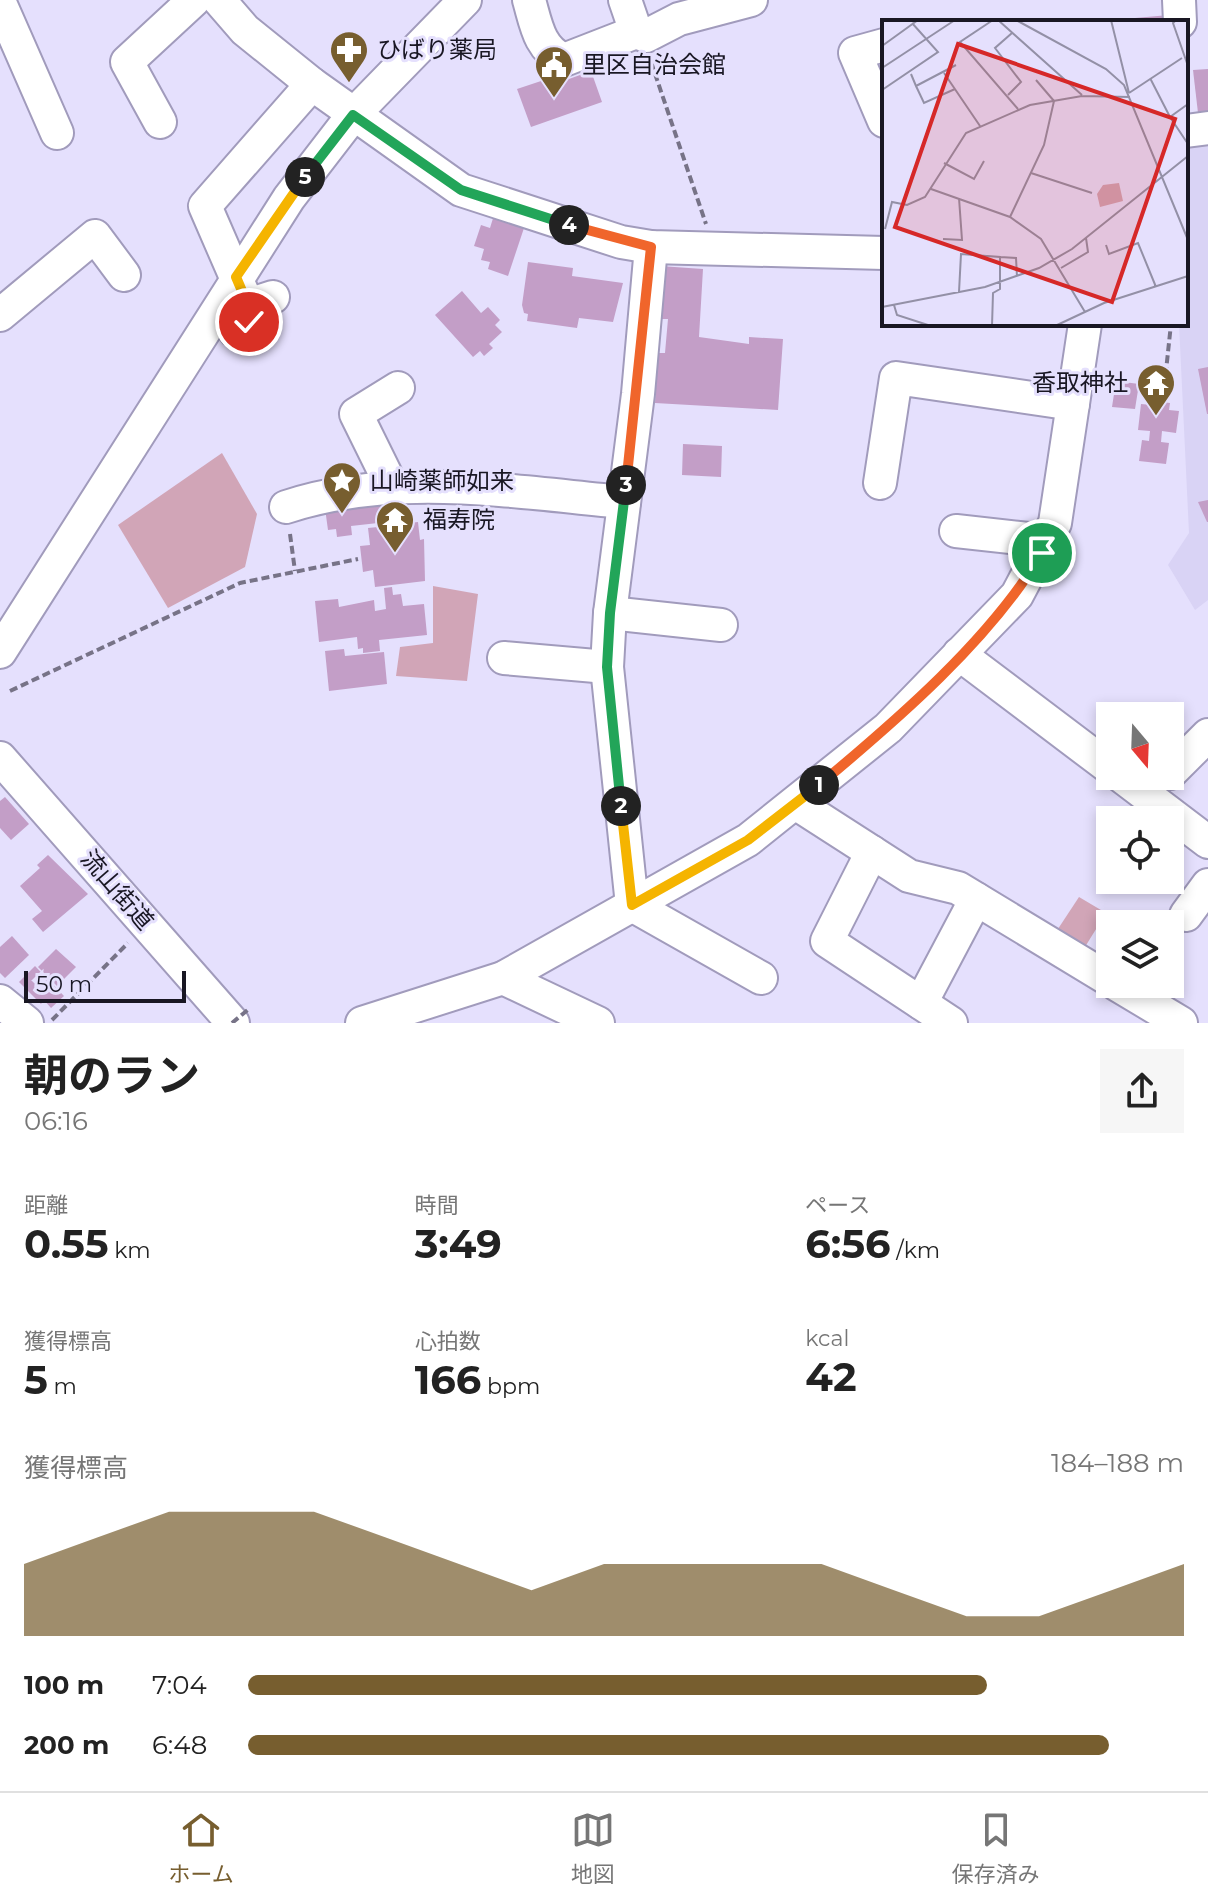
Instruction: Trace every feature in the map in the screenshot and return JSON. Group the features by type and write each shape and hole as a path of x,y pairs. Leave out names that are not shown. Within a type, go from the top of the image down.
{"street":[{"path":"160,122 127,62 194,0"},
{"path":"219,0 245,30 312,84 461,190 621,242 651,247 882,253"},
{"path":"0,652 248,302 289,198 353,115 465,0"},
{"path":"529,0 542,41 551,54 564,60 679,19 751,0"},
{"path":"625,0 641,34"},
{"path":"1179,0 1180,20"},
{"path":"3,4 57,133"},
{"path":"882,46 855,53 882,116"},
{"path":"248,302 205,206 312,84"},
{"path":"1188,131 1208,128"},
{"path":"0,315 95,236 124,275"},
{"path":"632,905 607,667 610,613 651,247"},
{"path":"362,1023 503,978 748,840 797,804 888,728 1017,595 1047,541 1055,523 1085,326"},
{"path":"880,483 896,378 1073,404"},
{"path":"393,489 356,414 398,388"},
{"path":"286,507 324,495 431,485 624,502"},
{"path":"956,531 1047,541"},
{"path":"610,613 721,625"},
{"path":"959,654 1096,757"},
{"path":"504,658 607,667"},
{"path":"1184,758 1208,735"},
{"name":"流山街道","path":"0,758 238,1018"},
{"path":"1168,790 1208,842"},
{"path":"797,804 909,876 958,888 1096,972"},
{"path":"872,852 827,941 951,1023"},
{"path":"1186,915 1208,885"},
{"path":"921,1003 976,899"},
{"path":"632,905 761,978"},
{"path":"503,978 598,1023"},
{"path":"1139,998 1181,1023"},
{"path":"0,1001 27,1023"}],"path":[{"path":"641,34 715,251"},
{"path":"1163,399 1171,326"},
{"path":"286,507 295,571"},
{"path":"10,691 240,583 358,559"},
{"path":"49,1023 135,936"}],"shaded area":[{"path":"1208,138 1208,600 1195,610 1168,565 1189,533 1179,326 1188,326 1188,142"},
{"path":"222,453 257,514 245,567 168,608 118,525"},
{"path":"433,586 478,594 467,681 396,676 400,647 433,643"},
{"path":"1079,897 1101,910 1096,910 1096,929 1080,955 1052,938"}],"building":[{"path":"1169,15 1169,20 1135,18"},
{"path":"1208,69 1208,112 1198,113 1193,70"},
{"path":"591,71 602,102 531,127 517,89 544,80 547,87"},
{"path":"494,215 525,225 508,276 488,269 490,262 481,260 484,249 474,246 481,225 490,228"},
{"path":"528,262 573,268 572,276 623,283 613,322 579,318 577,328 527,321 528,314 524,313 522,305"},
{"path":"660,266 703,269 699,337 749,344 749,337 783,339 778,410 655,403 658,353 665,353 668,319 661,319"},
{"path":"462,291 481,313 488,307 500,320 495,325 502,332 489,344 493,348 484,356 480,351 473,357 435,315"},
{"path":"1208,367 1208,414 1207,414 1198,369"},
{"path":"1116,381 1139,384 1135,409 1112,407"},
{"path":"1153,401 1170,403 1169,410 1179,411 1176,433 1162,431 1161,442 1169,443 1166,464 1139,461 1142,440 1149,441 1150,431 1138,430 1141,404 1152,405"},
{"path":"683,444 722,446 721,477 682,475"},
{"path":"1208,500 1208,522 1207,522 1198,502"},
{"path":"324,501 357,508 384,504 386,526 418,522 420,540 424,539 425,581 375,587 373,570 363,572 360,546 370,545 368,528 378,527 378,523 351,526 352,535 337,537 336,529 328,530"},
{"path":"392,587 393,595 401,594 403,606 424,604 427,635 379,640 380,651 363,653 363,648 358,649 357,637 319,642 315,601 338,599 339,607 374,600 375,611 386,609 384,588"},
{"path":"344,649 345,656 384,652 387,684 329,691 325,651"},
{"path":"5,797 29,824 11,840 0,828 0,801"},
{"path":"48,855 88,894 43,932 32,919 42,911 20,886 40,868 37,865"},
{"path":"12,936 29,955 5,978 0,973 0,947"},
{"path":"56,949 76,967 57,986 38,967"},
{"path":"35,966 64,996 51,1008 44,1000 41,1004 19,982"}],"place":[{"name":"ひばり薬局","path":"349,84"},
{"name":"里区自治会館","path":"554,99"},
{"name":"香取神社","path":"1156,417"},
{"name":"山崎薬師如来","path":"342,515"},
{"name":"福寿院","path":"395,554"}],"route":[{"path":"249,322 248,305 236,277 289,198 353,115 461,190 621,242 651,247 638,394 610,613 607,667 632,905 748,840 797,804 888,728 1017,595 1042,553"}]}
